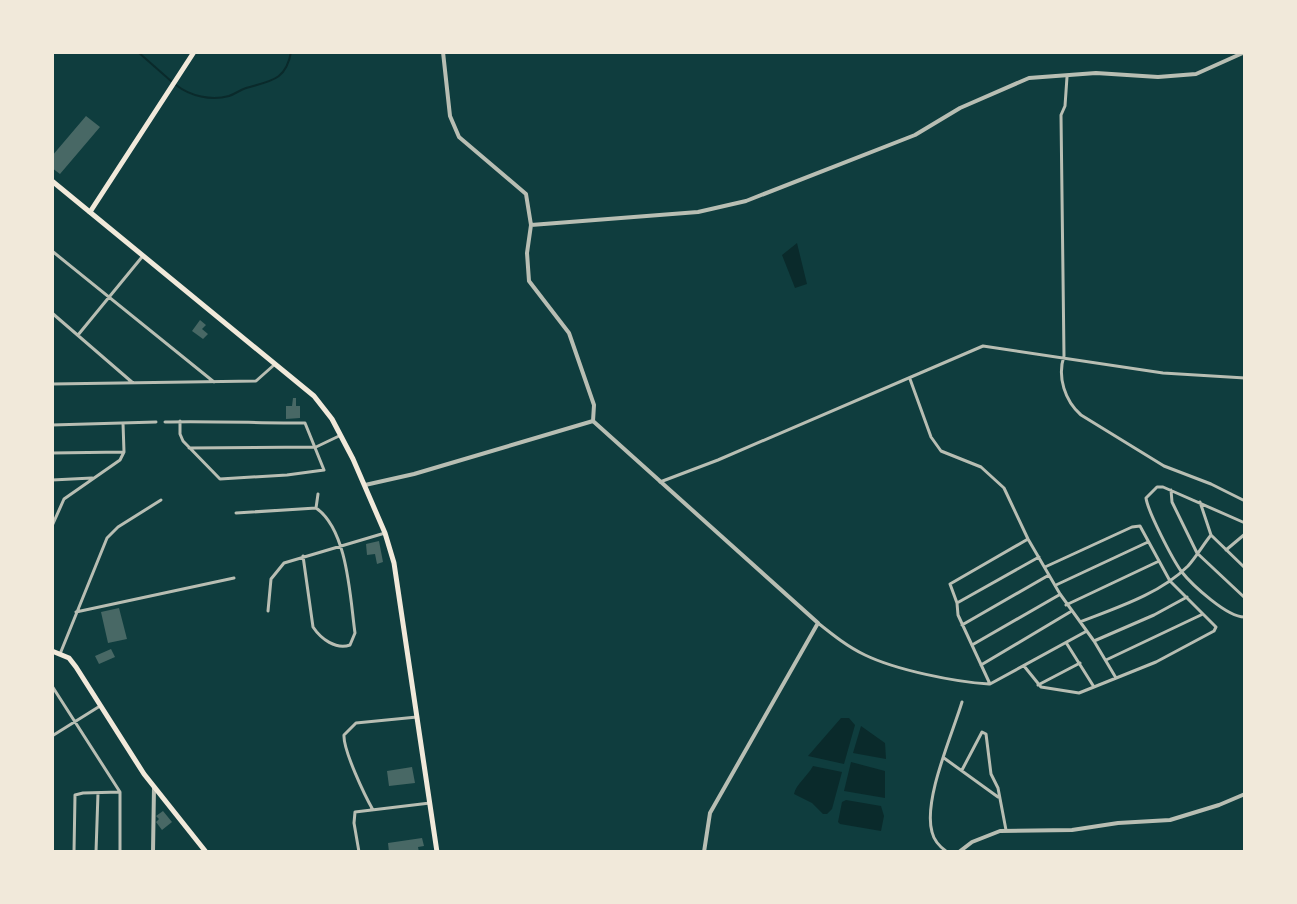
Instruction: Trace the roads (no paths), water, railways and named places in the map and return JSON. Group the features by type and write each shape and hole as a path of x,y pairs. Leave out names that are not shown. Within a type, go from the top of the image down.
{"main road":[{"path":"90,212 194,52"},
{"path":"52,181 314,396 341,436 385,533 398,584 437,852"},
{"path":"52,651 76,667 154,787 206,852"}],"street":[{"path":"443,52 454,127 466,145 526,194 531,225 527,253 529,281 569,333 594,405 593,421"},
{"path":"531,225 698,212 746,201 915,135 993,92 1029,78 1096,73 1158,77 1196,74 1245,52"},
{"path":"1067,77 1065,106 1061,115 1064,356 1061,364 1065,395 1081,415 1164,466 1245,501"},
{"path":"52,251 214,382"},
{"path":"78,335 143,255"},
{"path":"52,313 133,383"},
{"path":"660,482 731,455 983,346 1163,373 1245,378"},
{"path":"52,384 256,381 275,363"},
{"path":"910,379 931,437 947,454 981,467 1004,488 1028,539 1066,605 1094,641 1116,678"},
{"path":"165,422 180,421 305,423 324,470 222,480 189,448 180,434 180,421"},
{"path":"593,421 818,623 867,656 967,682 990,684 1086,631"},
{"path":"364,485 414,474 593,421"},
{"path":"52,425 156,422"},
{"path":"52,526 64,499 116,465 124,452 123,423"},
{"path":"189,448 316,447 341,436"},
{"path":"52,453 124,452"},
{"path":"52,480 94,478"},
{"path":"1245,523 1171,490 1157,487 1145,501 1182,572 1225,611 1245,617"},
{"path":"1171,490 1172,502 1197,553 1245,598"},
{"path":"316,508 318,494"},
{"path":"60,654 107,538 118,527 161,500"},
{"path":"1200,502 1211,535 1244,565"},
{"path":"236,513 316,508 327,518 341,548 355,633 350,645 344,647 319,636 313,627 303,556"},
{"path":"1024,666 1038,685 1051,691 1072,694 1156,662 1214,631 1216,626 1170,581 1138,526 1045,567"},
{"path":"268,611 269,586 274,573 284,563 385,533"},
{"path":"1226,550 1245,534"},
{"path":"1080,622 1170,581 1182,572 1211,535"},
{"path":"990,684 962,625 950,585 1028,539"},
{"path":"1056,585 1148,542"},
{"path":"957,603 1039,557"},
{"path":"1066,605 1158,562"},
{"path":"962,625 1049,575"},
{"path":"76,612 234,578"},
{"path":"972,645 1060,594"},
{"path":"1094,641 1187,597"},
{"path":"981,665 1071,611"},
{"path":"1106,660 1204,613"},
{"path":"704,852 707,820 714,805 818,623"},
{"path":"1067,644 1094,687"},
{"path":"1038,685 1080,663"},
{"path":"52,686 120,792 120,852"},
{"path":"947,852 932,835 930,813 962,702"},
{"path":"52,736 100,706"},
{"path":"373,810 361,789 344,745 344,735 356,723 417,717"},
{"path":"962,770 982,732 986,734 991,774 998,788 1006,830"},
{"path":"944,758 998,797"},
{"path":"153,852 154,787"},
{"path":"74,852 74,799 78,793 120,792"},
{"path":"96,852 98,793"},
{"path":"959,852 972,842 1006,830 1072,830 1170,820 1245,794"},
{"path":"359,852 355,812 430,803"}],"water":[{"path":"797,243 807,284 795,288 782,255"},
{"path":"841,718 849,718 855,725 844,764 808,756"},
{"path":"861,726 885,743 886,759 853,753"},
{"path":"851,762 885,771 885,798 844,791"},
{"path":"813,766 842,772 832,809 827,814 794,794"},
{"path":"842,802 881,806 884,816 881,831 840,824"}],"waterway":[{"path":"138,52 171,81"},
{"path":"176,85 201,96 229,96 276,78 285,69 291,52"}]}
